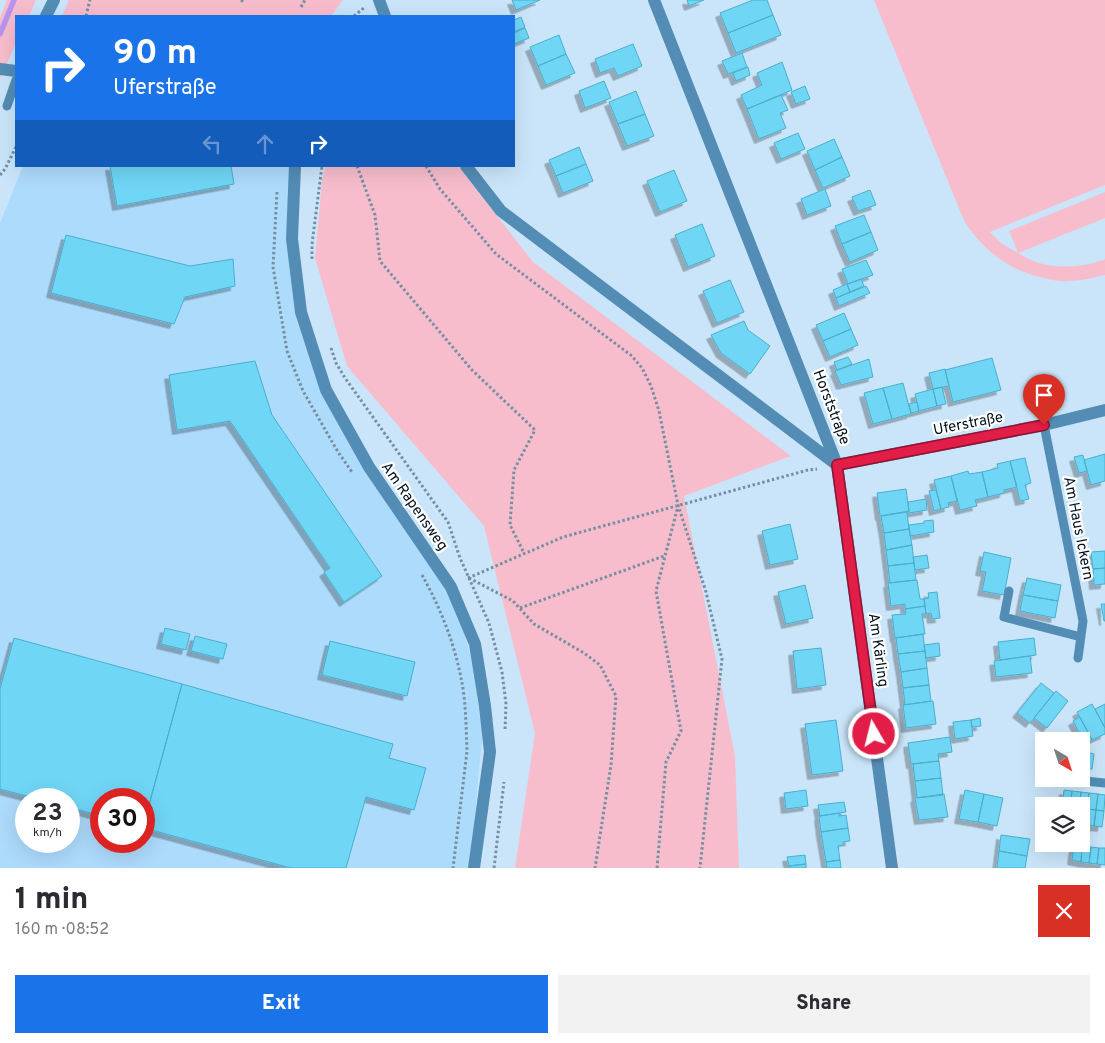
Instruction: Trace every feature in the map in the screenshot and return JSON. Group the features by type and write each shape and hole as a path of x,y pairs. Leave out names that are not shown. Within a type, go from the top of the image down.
{"street":[{"path":"46,15 54,0"},
{"path":"379,0 385,15"},
{"name":"Horststraße","path":"654,0 837,465"},
{"path":"0,69 15,71"},
{"name":"Am Rapensweg","path":"295,167 292,239 301,312 326,390 368,466 451,587 475,644 490,752 474,868"},
{"name":"Horststraße","path":"467,167 501,211 837,465"},
{"name":"Uferstraße","path":"837,465 1044,425 1105,410"},
{"name":"Am Kärling","path":"837,465 892,868"}],"lane":[{"path":"7,106 15,83"},
{"name":"Am Haus Ickern","path":"1044,425 1083,621 1078,658"},
{"path":"1009,591 1004,617 1081,637"},
{"path":"1090,782 1105,783"}],"path":[{"path":"86,15 90,0"},
{"path":"301,7 305,0"},
{"path":"0,175 15,149"},
{"path":"357,167 375,215 380,261 472,370 535,430 514,470 510,525 524,553"},
{"path":"427,167 440,189 496,254 632,356 642,368 651,386 659,411 678,505 706,592 722,659 700,868"},
{"path":"277,190 273,267 287,351 302,391 354,476"},
{"path":"433,595 563,537 808,470 837,465"},
{"path":"657,868 666,762 680,731 656,591 678,505"},
{"path":"519,608 665,556"},
{"path":"418,568 444,619 462,680 467,751 454,868"},
{"path":"468,578 513,601 534,624 584,653 600,665 616,696 611,765 595,868"}],"shaded area":[{"path":"7,0 36,0 29,15 15,15 15,45 0,79 0,18"},
{"path":"69,0 343,0 332,15 62,15"},
{"path":"874,0 1105,0 1105,185 990,232 1001,243 1026,257 1047,265 1072,266 1089,264 1105,259 1105,275 1081,280 1057,281 1029,274 999,259 975,236 961,214"},
{"path":"23,167 295,167 301,312 326,390 451,587 485,706 470,868 0,868 0,223"},
{"path":"326,167 459,167 533,262 791,456 684,496 735,756 739,868 515,868 535,733 484,526 347,366 315,258 322,180"},
{"path":"1105,192 1105,218 1018,253 1009,231"}],"building":[{"path":"512,0 540,0 516,10"},
{"path":"687,0 704,0 689,6"},
{"path":"753,0 767,0 773,15 728,33 720,13"},
{"path":"773,15 781,35 736,53 728,33"},
{"path":"521,17 525,27 515,32 515,20"},
{"path":"525,28 529,38 515,44 515,33"},
{"path":"559,35 566,54 538,66 530,47"},
{"path":"633,44 642,66 618,76 614,68 600,73 595,59"},
{"path":"742,53 747,67 728,74 722,61"},
{"path":"566,54 575,73 546,85 538,66"},
{"path":"782,62 792,90 747,109 741,95 762,85 757,73"},
{"path":"748,67 750,75 736,81 733,73"},
{"path":"604,81 611,98 585,108 579,91"},
{"path":"805,86 810,99 796,104 791,92"},
{"path":"636,91 645,114 618,124 609,102"},
{"path":"781,95 788,110 780,113 786,128 759,139 747,109"},
{"path":"645,114 654,136 627,146 618,124"},
{"path":"798,133 805,149 781,159 774,143"},
{"path":"834,139 842,157 815,170 807,151"},
{"path":"579,147 586,164 556,176 549,160"},
{"path":"842,157 850,176 823,188 815,170"},
{"path":"586,164 593,181 563,193 556,176"},
{"path":"110,167 231,167 234,184 117,206"},
{"path":"674,170 687,201 660,212 647,181"},
{"path":"825,189 831,206 807,215 801,199"},
{"path":"870,190 876,205 858,211 852,197"},
{"path":"864,215 871,232 842,244 835,226"},
{"path":"702,224 715,256 688,267 675,235"},
{"path":"871,232 878,250 850,262 842,244"},
{"path":"66,235 190,266 233,259 235,286 185,297 174,324 51,293"},
{"path":"866,260 873,275 848,284 842,269"},
{"path":"861,279 864,286 850,292 847,284"},
{"path":"730,280 744,312 717,323 703,291"},
{"path":"847,284 850,292 836,298 833,290"},
{"path":"866,286 870,293 839,306 836,298"},
{"path":"844,313 851,329 823,341 816,325"},
{"path":"744,321 748,330 770,346 750,374 721,353 711,335"},
{"path":"851,329 858,345 830,357 823,341"},
{"path":"848,357 852,364 837,370 834,362"},
{"path":"992,358 1001,390 953,402 945,370"},
{"path":"869,359 873,377 841,385 835,371"},
{"path":"255,361 272,415 382,576 344,602 324,572 330,568 230,421 177,430 169,375"},
{"path":"945,369 949,386 933,389 929,373"},
{"path":"903,383 911,414 892,419 883,388"},
{"path":"942,387 946,404 937,406 933,389"},
{"path":"883,388 892,419 873,424 864,393"},
{"path":"933,389 937,406 919,411 915,394"},
{"path":"917,402 919,411 911,413 909,404"},
{"path":"1105,454 1105,481 1091,485 1084,460"},
{"path":"1083,455 1087,471 1079,473 1074,457"},
{"path":"1025,458 1031,483 1025,485 1029,499 1020,501 1010,461"},
{"path":"1010,461 1017,487 988,497 982,472 998,468 997,464"},
{"path":"968,471 969,474 982,472 988,497 975,500 977,506 960,510 951,476"},
{"path":"951,476 957,501 948,503 949,507 941,509 934,480"},
{"path":"906,489 909,511 880,516 877,493"},
{"path":"936,490 941,509 934,511 929,491"},
{"path":"926,499 927,510 909,513 908,502"},
{"path":"907,512 909,529 884,533 881,516"},
{"path":"933,520 934,532 910,536 909,525"},
{"path":"790,524 798,559 770,565 762,531"},
{"path":"909,529 912,545 886,550 884,533"},
{"path":"912,545 914,563 888,566 886,550"},
{"path":"1105,551 1105,568 1093,569 1091,552"},
{"path":"984,552 1011,558 1004,595 982,591 986,572 980,571"},
{"path":"927,555 929,568 915,570 913,557"},
{"path":"914,563 916,580 890,583 888,566"},
{"path":"1105,568 1105,584 1094,585 1093,569"},
{"path":"1027,578 1061,585 1058,601 1023,595"},
{"path":"917,580 920,599 924,599 925,606 905,609 905,604 891,606 888,583"},
{"path":"805,585 813,618 786,624 778,592"},
{"path":"937,592 940,618 932,619 931,613 926,614 924,599 929,598 928,593"},
{"path":"1023,595 1058,601 1055,618 1020,611"},
{"path":"1101,604 1105,604 1105,621 1104,621"},
{"path":"925,606 926,614 922,614 925,634 895,638 892,615 906,614 905,609"},
{"path":"165,628 190,634 186,650 161,644"},
{"path":"923,634 925,651 898,654 896,638"},
{"path":"195,636 227,644 223,659 191,651"},
{"path":"14,638 182,684 154,788 90,788 90,813 80,810 80,788 15,788 15,793 0,789 0,689"},
{"path":"1034,638 1036,655 1000,660 998,642"},
{"path":"330,641 415,662 407,696 322,675"},
{"path":"939,643 940,656 926,658 924,645"},
{"path":"821,648 826,685 797,689 793,651"},
{"path":"925,651 927,668 901,672 898,654"},
{"path":"1030,656 1032,673 996,677 994,661"},
{"path":"927,668 929,685 903,688 901,672"},
{"path":"1041,683 1054,693 1030,723 1017,713"},
{"path":"182,684 393,744 389,758 426,768 414,810 366,797 346,868 291,868 155,831 154,788"},
{"path":"929,685 931,701 903,705 905,704 903,688"},
{"path":"1056,691 1068,701 1047,728 1034,718"},
{"path":"933,701 936,724 906,728 903,705"},
{"path":"1092,704 1105,728 1105,734 1092,740 1090,732 1088,732 1077,712"},
{"path":"1105,704 1105,728 1095,709"},
{"path":"1080,717 1088,732 1079,732 1073,721"},
{"path":"980,718 981,726 972,727 971,720"},
{"path":"836,720 843,771 812,775 805,724"},
{"path":"971,720 973,736 955,739 953,722"},
{"path":"950,737 952,752 938,754 939,761 911,764 908,743"},
{"path":"1090,753 1094,754 1092,769 1090,769"},
{"path":"939,761 941,778 915,781 913,764"},
{"path":"941,778 943,795 917,798 915,781"},
{"path":"806,790 808,806 786,809 784,793"},
{"path":"965,790 984,794 978,822 959,819"},
{"path":"1064,790 1072,791 1071,797 1063,797"},
{"path":"1072,791 1081,792 1080,797 1071,797"},
{"path":"1081,792 1089,793 1088,797 1080,797"},
{"path":"1089,793 1098,794 1096,810 1090,809"},
{"path":"944,794 948,817 919,820 915,798"},
{"path":"984,794 1003,798 997,826 978,822"},
{"path":"1098,794 1105,795 1104,811 1096,810"},
{"path":"844,802 846,812 820,816 818,805"},
{"path":"1090,809 1096,810 1094,826 1090,826"},
{"path":"1096,810 1104,811 1102,827 1094,826"},
{"path":"839,813 839,816 846,815 848,828 821,832 819,816"},
{"path":"848,828 850,841 843,842 843,845 838,846 840,860 826,862 821,832"},
{"path":"1001,835 1030,839 1027,856 999,851"},
{"path":"1091,847 1089,863 1081,862 1082,852 1090,852"},
{"path":"1091,847 1099,848 1097,864 1089,863"},
{"path":"1099,848 1105,848 1105,865 1097,864"},
{"path":"999,851 1027,856 1025,868 997,868"},
{"path":"1073,852 1082,852 1081,862 1072,860"},
{"path":"805,855 806,864 789,866 787,857"},
{"path":"840,860 841,868 827,868 826,862"},
{"path":"806,864 806,868 789,868 789,866"}],"waterway":[{"path":"0,34 14,0"}],"route":[{"path":"874,734 837,465 1044,425"}]}
